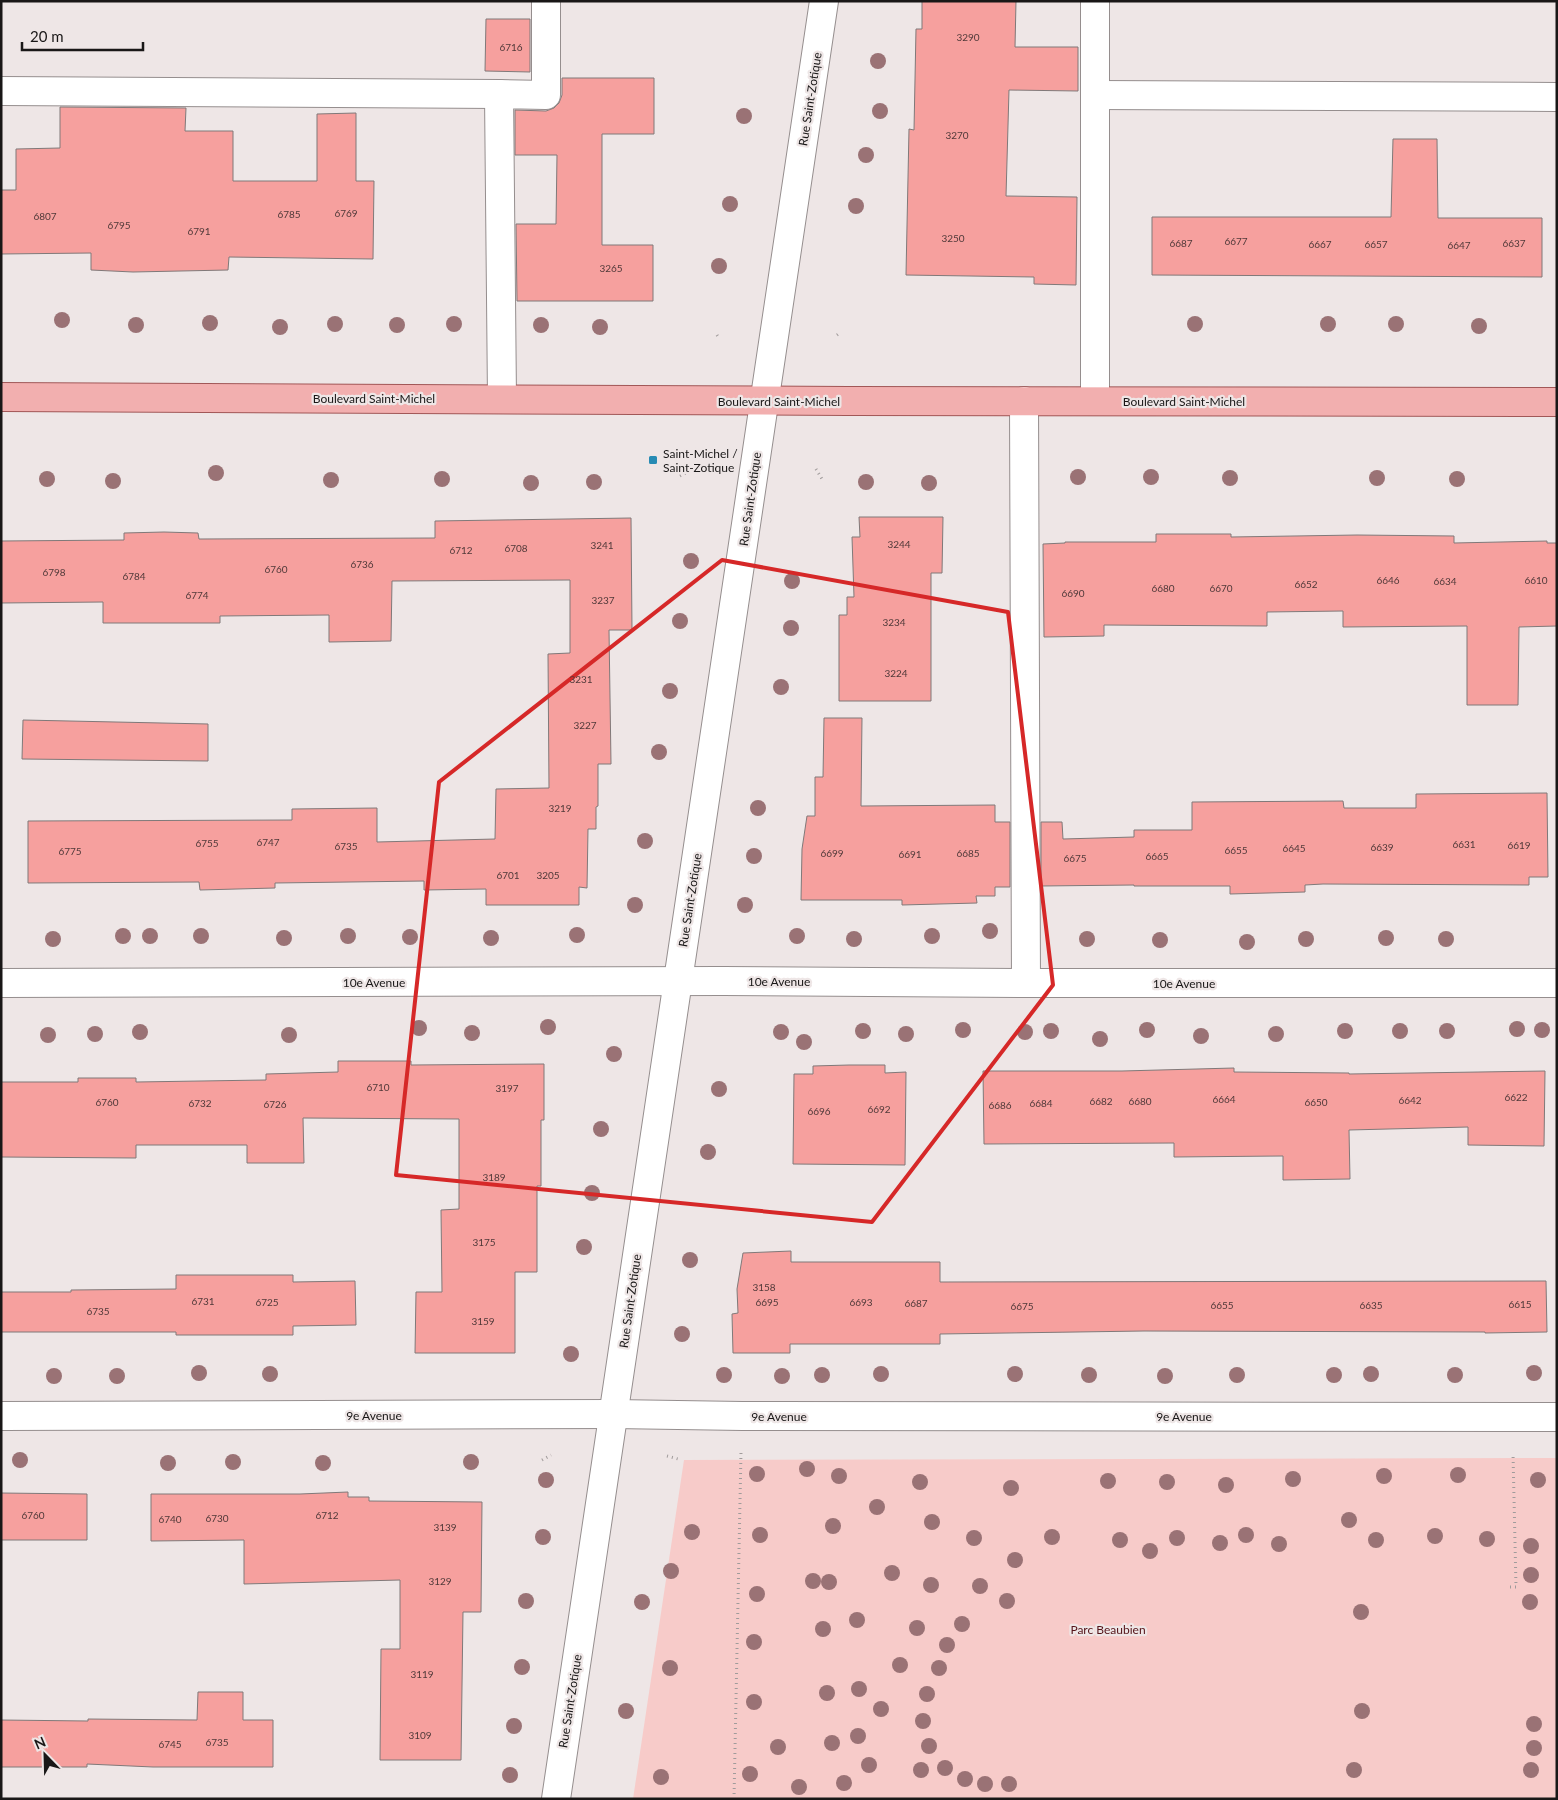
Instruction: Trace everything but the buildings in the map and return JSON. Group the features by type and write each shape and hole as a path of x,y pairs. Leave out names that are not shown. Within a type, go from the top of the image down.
{"main road":[{"name":"Boulevard Saint-Michel","path":"1,397 1557,402"}],"street":[{"path":"1,92 546,95 546,1"},
{"name":"Rue Saint-Zotique","path":"556,1799 824,1"},
{"path":"1095,1 1095,401"},
{"path":"498,94 502,399"},
{"path":"1096,95 1557,97"},
{"path":"1024,401 1026,983"},
{"name":"10e Avenue","path":"1,982 1557,983"},
{"name":"9e Avenue","path":"1,1416 614,1414 742,1416 1557,1417"}],"path":[{"path":"838,335 841,332"},
{"path":"816,468 822,479"},
{"path":"680,476 692,469"},
{"path":"1510,1587 1516,1587 1513,1450"},
{"path":"734,1799 741,1452"},
{"path":"542,1460 551,1455"},
{"path":"667,1456 678,1459"}],"highlighted area":[{"path":"722,560 1008,612 1053,985 872,1222 396,1175 439,782"}],"green space":[{"name":"Parc Beaubien","path":"1557,1458 1557,1799 633,1799 684,1460"}],"place":[{"name":"Saint-Michel / Saint-Zotique","path":"653,460"}]}
